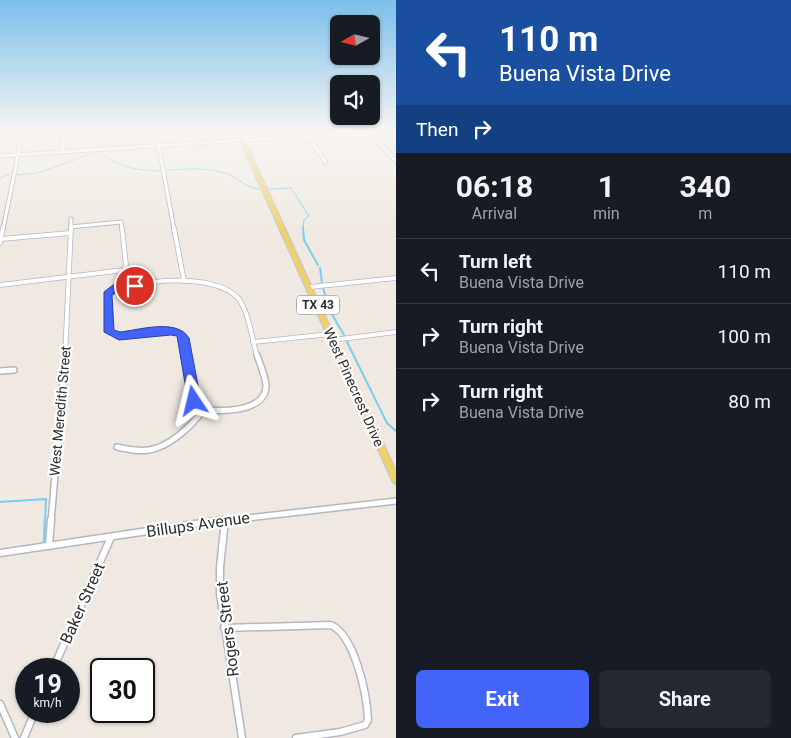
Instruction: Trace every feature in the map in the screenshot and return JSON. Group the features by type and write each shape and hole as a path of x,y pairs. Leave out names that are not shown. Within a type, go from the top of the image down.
{"main road":[{"name":"West Pinecrest Drive","path":"254,165 396,480"}],"street":[{"path":"16,165 0,241 70,233"},
{"path":"163,165 184,281"},
{"name":"West Meredith Street","path":"49,546 64,373 70,219"},
{"path":"0,284 124,270 126,265 121,222 70,227"},
{"path":"310,288 396,278"},
{"path":"184,281 218,284 234,293 242,304 265,383 262,397 250,404 225,411 203,410 194,401 184,338 181,334 171,331 119,336 112,335 108,330 107,297 112,290 119,287 184,281"},
{"path":"253,342 396,332"},
{"path":"0,371 14,370"},
{"path":"117,447 147,450 159,447 196,420 203,410"},
{"name":"Billups Avenue","path":"0,553 225,520 396,501"},
{"name":"Rogers Street","path":"225,520 220,566 224,628 242,738"},
{"name":"Baker Street","path":"58,658 111,537"},
{"path":"224,628 330,625 340,628 349,643 368,708 369,721 366,725 296,738"},
{"path":"0,704 15,738"},
{"path":"24,738 30,723"}],"waterway":[{"path":"18,175 37,173 59,165"},
{"path":"123,165 161,171"},
{"path":"166,170 213,170 228,174 250,187 259,189"},
{"path":"0,178 9,175"},
{"path":"270,189 291,188 309,216 304,220 303,229"},
{"path":"303,229 304,240 318,265"},
{"path":"320,268 322,283"},
{"path":"323,288 330,311 344,335"},
{"path":"347,342 387,423 396,431"},
{"path":"0,502 46,499 45,522"},
{"path":"44,541 45,520"}],"route":[{"path":"135,286 116,288 107,294 109,332 112,335 119,336 171,331 181,334 184,338 194,401"}]}
